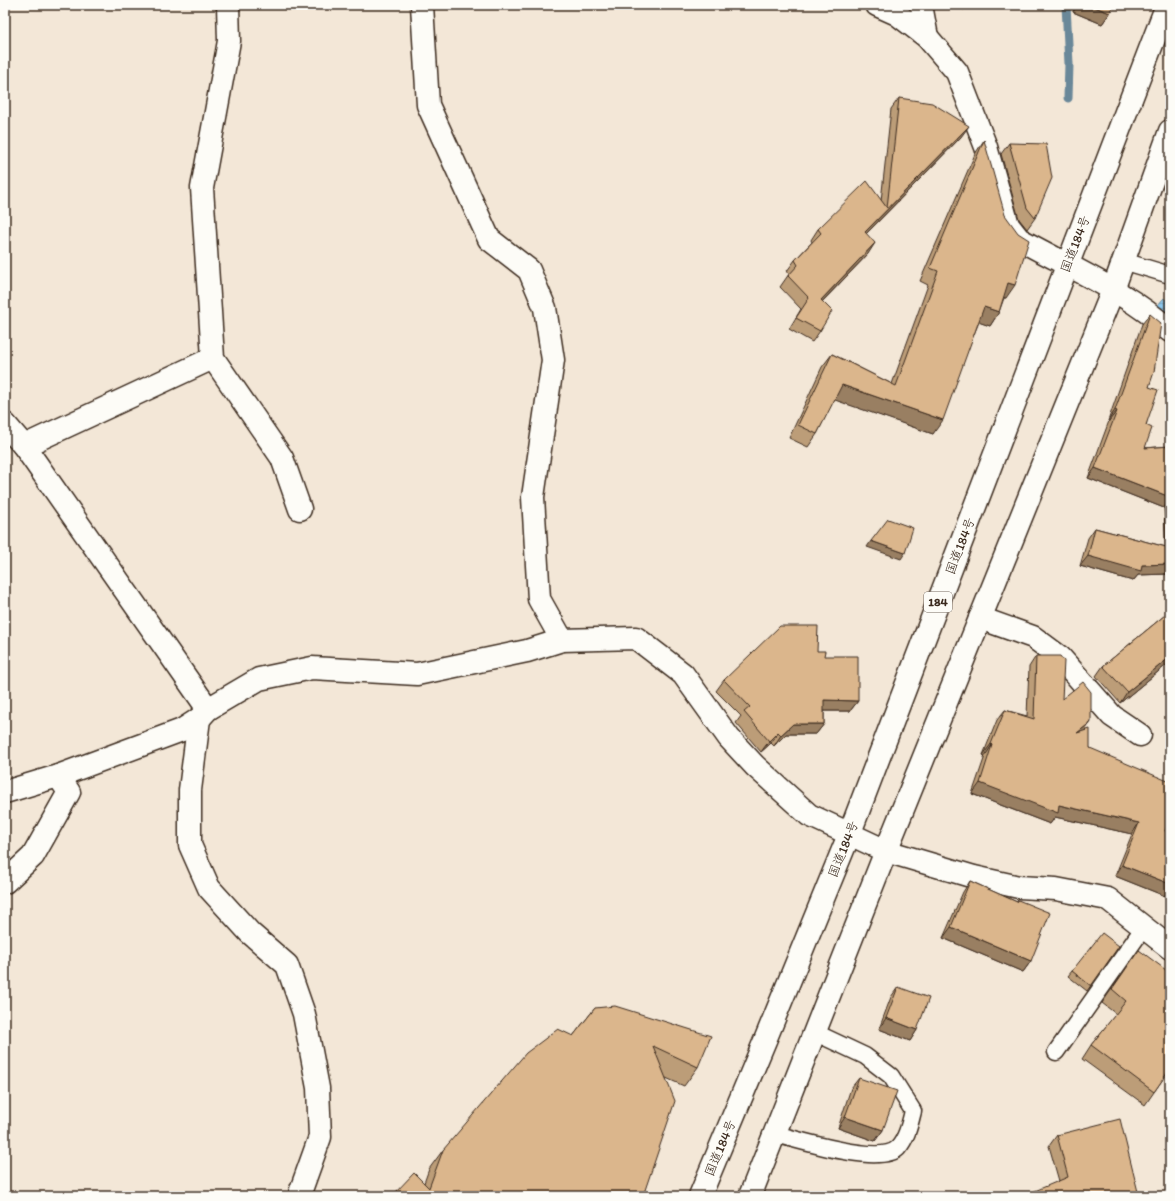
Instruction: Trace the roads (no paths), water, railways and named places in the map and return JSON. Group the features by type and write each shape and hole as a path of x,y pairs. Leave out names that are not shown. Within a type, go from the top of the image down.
{"main road":[{"path":"228,5 229,41 202,188 213,358 282,458 300,509"},
{"path":"422,5 428,105 489,239 529,270 545,308 553,360 533,497 539,599 562,640"},
{"path":"878,5 896,14 927,37 957,72 986,147 1008,225 1018,239 1113,290 1159,320 1170,331"},
{"path":"921,5 927,37"},
{"name":"国道184号","path":"700,1196 849,835 1167,5"},
{"path":"750,1196 886,851 1113,290 1170,131"},
{"path":"24,446 213,358"},
{"path":"5,424 24,446 203,714 190,790 190,845 209,888 250,933 287,965 304,1014 318,1088 320,1137 301,1190 301,1196"},
{"path":"980,618 1033,637 1044,645 1060,657 1112,716 1140,735"},
{"path":"5,792 58,776 182,730 203,714 260,679 312,668 417,674 527,651 562,640 636,638 683,674 729,738 777,786 809,815 886,851 974,877 1011,885 1056,888 1108,899 1170,948"},
{"path":"5,882 33,856 69,792 58,776"}],"lane":[{"path":"1123,261 1170,275"},
{"path":"1056,1052 1144,927"},
{"path":"775,1134 859,1154 886,1154 897,1148 908,1131 913,1111 891,1076 865,1056 814,1032"}],"water":[{"path":"1164,298 1170,305 1170,319 1156,307"}],"waterway":[{"path":"1066,5 1069,64 1068,98"}]}
